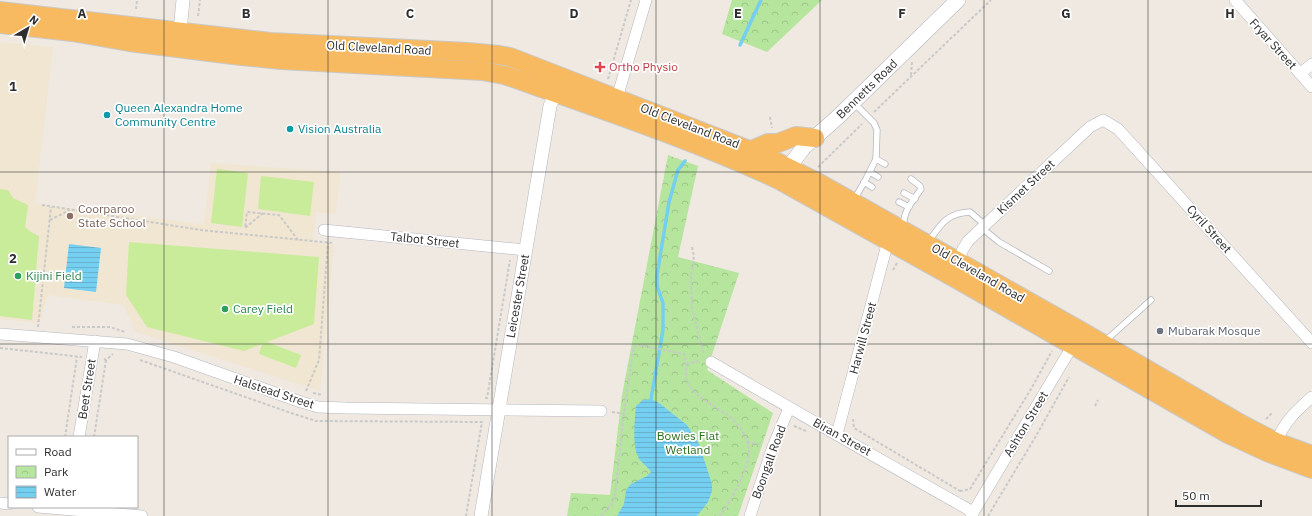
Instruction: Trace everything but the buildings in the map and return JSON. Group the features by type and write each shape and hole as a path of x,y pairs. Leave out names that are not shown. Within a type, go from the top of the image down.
{"highway":[{"name":"Old Cleveland Road","path":"0,11 179,40"},
{"name":"Old Cleveland Road","path":"0,24 72,32 179,40 271,42 499,54 515,59 558,85 690,142 784,174 853,202 958,262 1228,434 1269,453 1312,469"},
{"name":"Old Cleveland Road","path":"558,85 618,98 752,150 784,174 888,241 1077,338 1102,344 1240,424 1276,442 1312,455"},
{"path":"752,150 768,143 778,143 796,136 815,138"}],"main road":[{"name":"Bennetts Road","path":"784,174 804,147 853,102 958,0"}],"street":[{"path":"179,40 183,0"},
{"path":"618,98 646,0"},
{"name":"Fryar Street","path":"1235,0 1312,87"},
{"path":"1300,74 1312,64"},
{"name":"Leicester Street","path":"481,516 550,106 558,85"},
{"name":"Kismet Street","path":"958,262 965,244 1090,127 1103,120"},
{"name":"Cyril Street","path":"1103,120 1118,129 1312,343"},
{"name":"Talbot Street","path":"324,230 526,250"},
{"name":"Harwill Street","path":"837,434 888,241"},
{"name":"Halstead Street","path":"0,334 127,344 174,357 318,407 602,411"},
{"name":"Ashton Street","path":"972,514 1077,338"},
{"name":"Beet Street","path":"79,436 94,341"},
{"name":"Biran Street","path":"708,361 837,434 972,514"},
{"path":"1276,442 1283,427 1292,415 1312,397"},
{"name":"Boongall Road","path":"750,516 772,449 789,408"},
{"path":"45,508 142,516"}],"lane":[{"path":"853,102 869,117 876,127 876,159 853,202"},
{"path":"876,159 885,164"},
{"path":"870,172 878,177"},
{"path":"904,231 904,219 909,207 921,189 920,186 911,180"},
{"path":"864,182 872,187"},
{"path":"904,192 915,199"},
{"path":"899,202 909,207"},
{"path":"927,244 944,220 949,217 970,212 999,242 1049,271"},
{"path":"1102,344 1151,300"}],"path":[{"path":"136,9 137,0"},
{"path":"198,16 200,0"},
{"path":"607,81 631,0"},
{"path":"911,76 991,0"},
{"path":"770,117 772,129"},
{"path":"42,205 201,230 336,244"},
{"path":"44,327 38,327 51,207"},
{"path":"50,220 71,210"},
{"path":"263,213 245,228 247,212 263,213 279,216 298,240"},
{"path":"327,396 306,391 319,360 328,243"},
{"path":"686,364 708,361 692,309 691,277 694,256 692,248"},
{"path":"479,398 487,398 511,259 505,260"},
{"path":"892,274 893,269 898,263"},
{"path":"66,327 110,328 127,333"},
{"path":"601,516 612,504 615,496 624,414 633,352 634,347 639,345 684,354 687,382 690,387 703,399 730,417 738,425 747,442 749,450 747,463 731,498 720,516"},
{"path":"0,348 83,358"},
{"path":"853,418 854,428 960,491 970,489 1031,389 1052,351"},
{"path":"65,436 77,357"},
{"path":"94,436 106,360"},
{"path":"988,516 1069,377"},
{"path":"1095,406 1098,400"},
{"path":"1266,419 1273,412"},
{"path":"747,442 772,449"},
{"path":"958,495 960,491"}],"shaded area":[{"name":"Coorparoo State School","path":"0,42 53,47 35,204 204,224 211,163 340,172 336,214 316,212 313,243 334,245 320,391 136,332 123,305 48,295 39,323 0,319"}],"green space":[{"path":"732,0 822,0 767,52 722,34"},
{"name":"Bowies Flat Wetland","path":"668,155 698,166 678,257 739,273 707,370 773,413 738,516 567,516 571,493 610,495 622,395"},
{"path":"217,169 248,173 242,227 211,223"},
{"path":"261,176 314,182 310,216 258,209"},
{"name":"Kijini Field","path":"0,189 8,190 13,198 28,205 25,227 39,236 32,320 0,316"},
{"name":"Carey Field","path":"129,242 319,257 314,324 267,342 301,355 296,368 259,354 262,344 244,351 147,327 126,295"}],"water":[{"path":"69,244 101,248 96,292 64,288"},
{"path":"651,399 659,403 687,425 699,444 712,484 712,491 708,502 697,516 617,516 624,504 626,490 631,484 647,476 651,472 637,455 634,434 636,406 643,400"}],"waterway":[{"path":"740,45 761,0"},
{"path":"651,399 663,330 663,303 657,286 657,275 669,202 678,170 685,161"}],"place":[{"name":"Ortho Physio","path":"600,67"},
{"name":"Queen Alexandra Home Community Centre","path":"107,115"},
{"name":"Vision Australia","path":"290,129"},
{"name":"Coorparoo State School","path":"70,216"},
{"name":"Kijini Field","path":"18,276"},
{"name":"Carey Field","path":"225,309"},
{"name":"Mubarak Mosque","path":"1160,331"}]}
